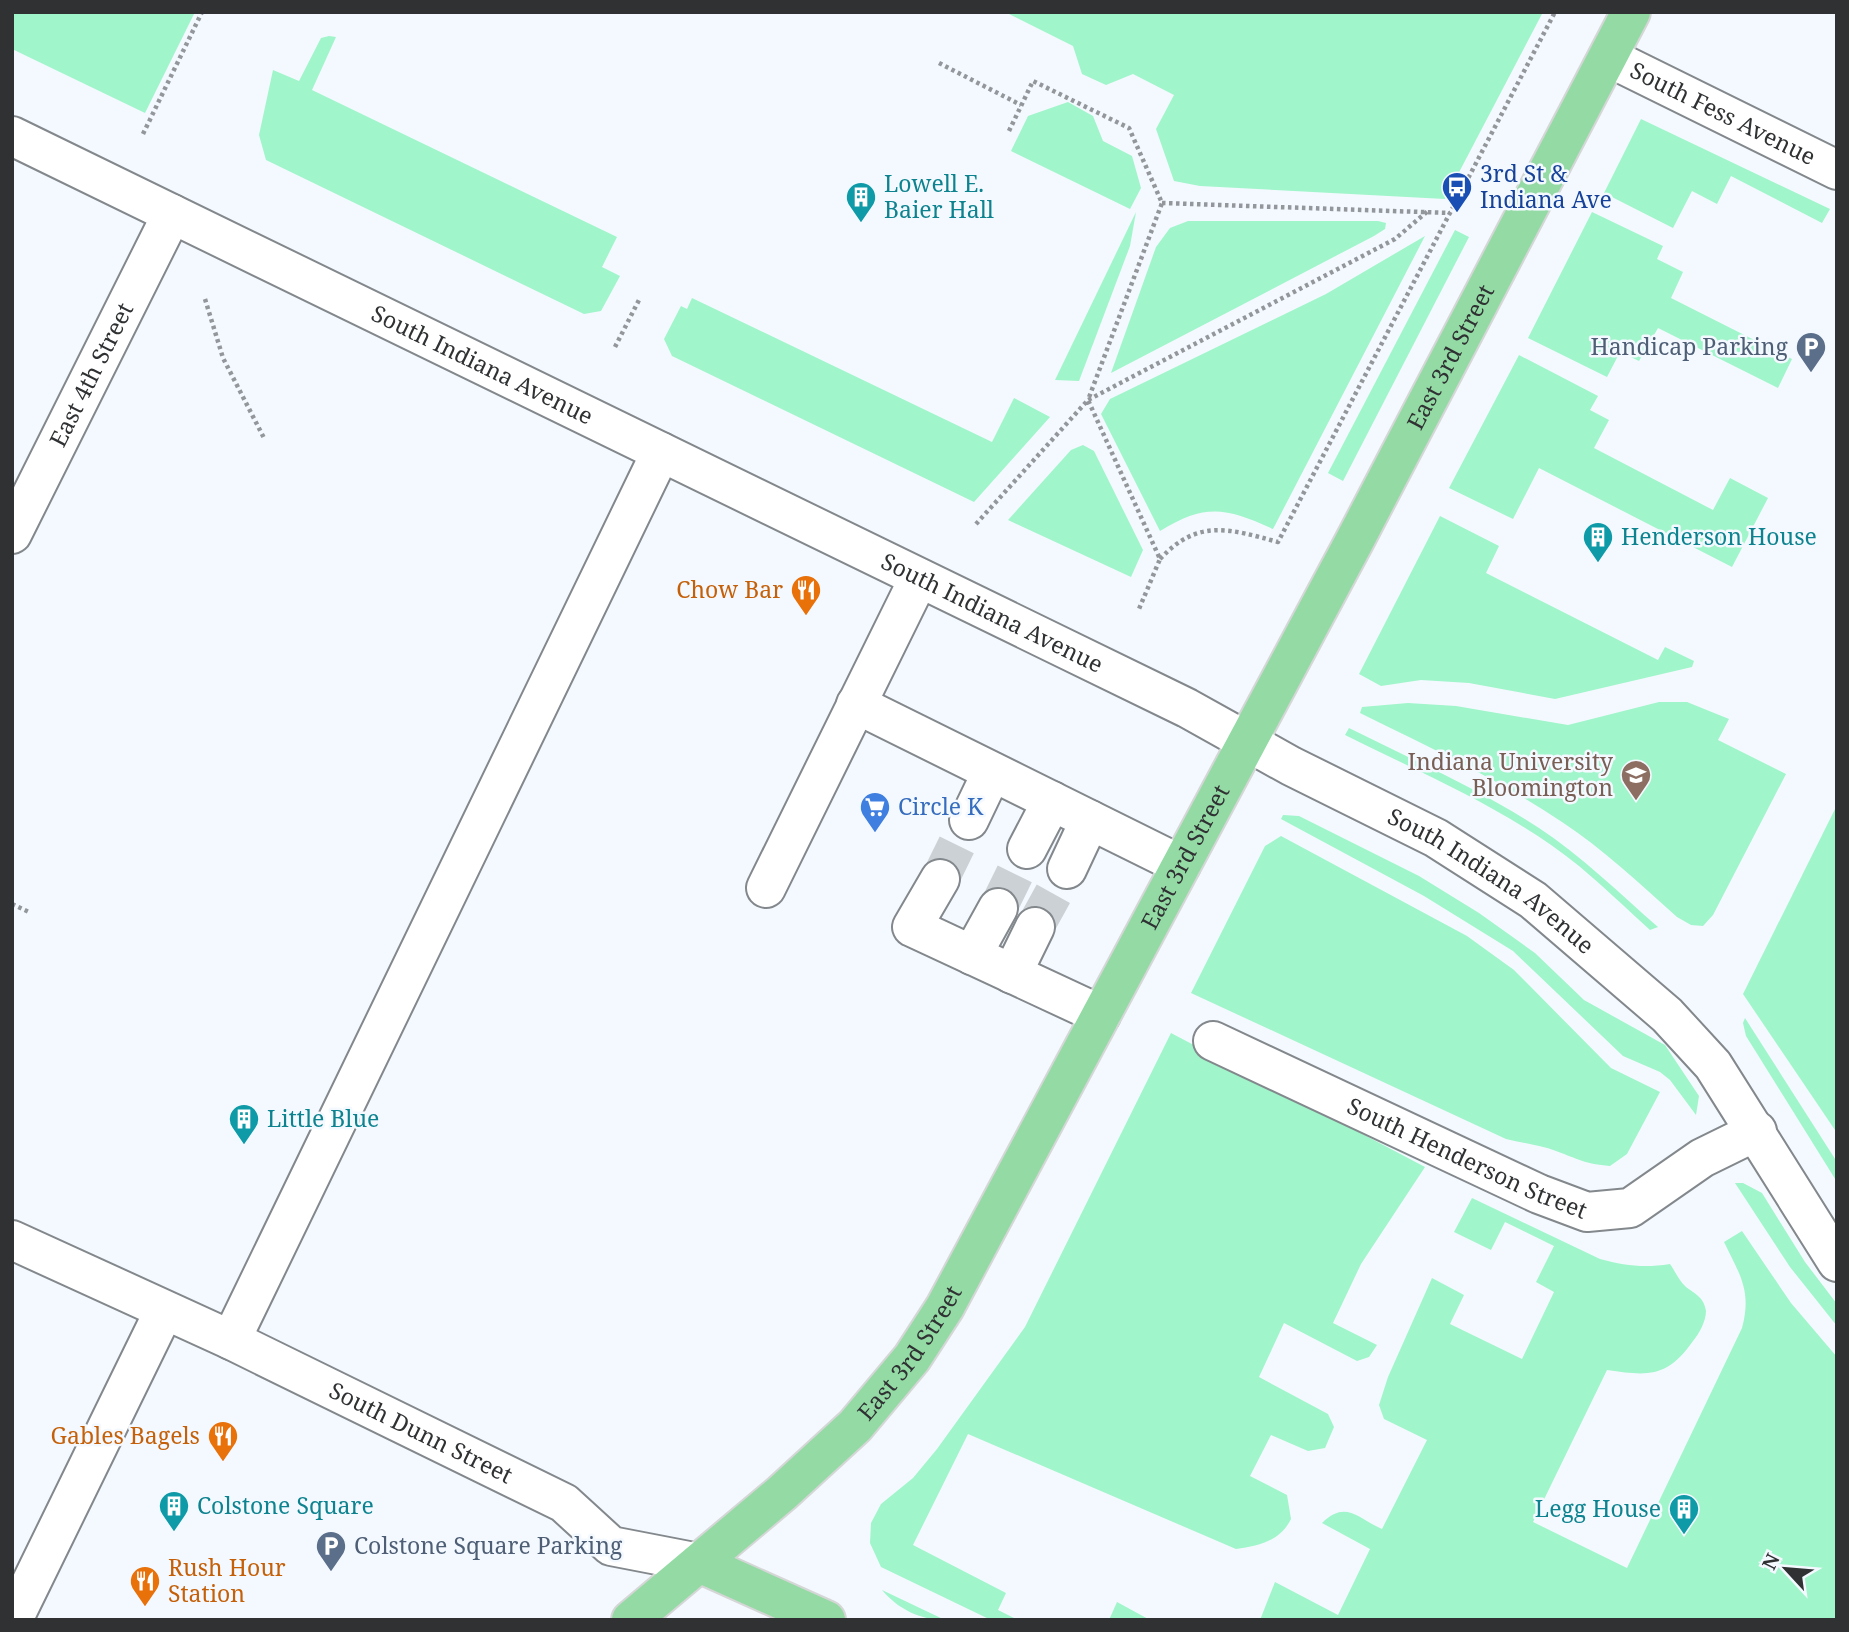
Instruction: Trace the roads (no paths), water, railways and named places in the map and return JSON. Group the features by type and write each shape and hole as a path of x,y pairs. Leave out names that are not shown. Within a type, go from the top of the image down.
{"main road":[{"name":"East 3rd Street","path":"631,1620 855,1426 912,1358 983,1240 1631,12"},
{"name":"South Dunn Street","path":"699,1563 826,1620"}],"street":[{"name":"South Fess Avenue","path":"1608,57 1837,170"},
{"name":"South Indiana Avenue","path":"12,136 1187,708 1436,838 1533,900 1667,1015 1713,1065 1837,1262"},
{"name":"East 4th Street","path":"12,534 172,214"},
{"path":"231,1340 660,453"},
{"path":"765,888 919,578"},
{"path":"856,704 1181,865"},
{"path":"969,820 992,772"},
{"path":"1027,849 1052,801"},
{"path":"1066,869 1090,820"},
{"path":"940,879 912,927 1101,1015"},
{"path":"972,955 998,908"},
{"path":"1012,974 1035,927"},
{"name":"South Henderson Street","path":"1213,1041 1539,1194 1587,1212 1630,1208 1706,1156 1757,1131"},
{"name":"South Dunn Street","path":"12,1240 231,1340 564,1503 611,1546 699,1563"},
{"path":"13,1620 164,1311"}],"tunnel":[{"path":"940,879 969,820"},
{"path":"998,908 1027,849"},
{"path":"1035,927 1067,869"}],"place":[{"name":"3rd St & Indiana Ave","path":"1457,214"},
{"name":"Lowell E. Baier Hall","path":"861,224"},
{"name":"Handicap Parking","path":"1811,374"},
{"name":"Henderson House","path":"1598,564"},
{"name":"Chow Bar","path":"806,617"},
{"name":"Indiana University Bloomington","path":"1636,802"},
{"name":"Circle K","path":"875,834"},
{"name":"Little Blue","path":"244,1146"},
{"name":"Gables Bagels","path":"223,1463"},
{"name":"Colstone Square","path":"174,1533"},
{"name":"Legg House","path":"1684,1536"},
{"name":"Colstone Square Parking","path":"331,1573"},
{"name":"Rush Hour Station","path":"145,1608"}]}
